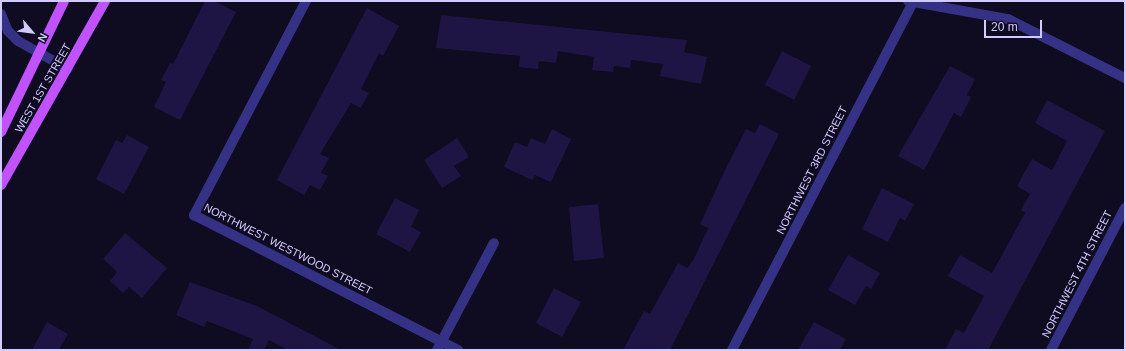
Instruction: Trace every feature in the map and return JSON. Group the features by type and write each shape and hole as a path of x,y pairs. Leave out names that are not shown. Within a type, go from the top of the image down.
{"main road":[{"name":"WEST 1ST STREET","path":"1,132 64,1"},
{"name":"WEST 1ST STREET","path":"1,185 68,69 105,1"}],"street":[{"name":"NORTHWEST WESTWOOD STREET","path":"306,1 194,215 439,346 458,350"},
{"path":"912,1 1008,19 1125,78"},
{"name":"NORTHWEST 3RD STREET","path":"732,350 912,1"},
{"path":"1,14 8,31 38,53 68,69"},
{"name":"NORTHWEST 4TH STREET","path":"1051,350 1125,208"},
{"path":"439,346 494,243"}],"building":[{"path":"205,1 214,1 236,12 180,120 154,107 166,82 161,80 170,63 173,64"},
{"path":"367,8 399,26 383,56 379,53 361,89 369,93 361,108 351,103 320,154 329,158 321,173 328,176 320,190 310,185 304,195 277,180"},
{"path":"441,15 687,40 684,52 707,57 701,84 660,76 663,64 631,60 630,68 614,66 613,72 592,70 594,57 558,51 556,63 539,61 538,69 519,67 520,56 436,48"},
{"path":"782,51 811,66 794,100 765,85"},
{"path":"950,66 975,79 967,95 971,97 961,117 954,113 924,170 898,156"},
{"path":"1047,100 1105,131 988,350 945,350 956,329 964,333 984,296 948,276 960,255 992,273 1025,213 1021,210 1030,194 1017,186 1032,159 1052,170 1067,141 1035,123"},
{"path":"760,124 779,134 670,350 623,350 644,311 650,314 678,263 687,268 694,259 708,228 700,224 726,168 746,129 755,133"},
{"path":"552,129 571,139 551,182 535,175 532,180 504,167 515,142 527,147 531,138 545,144"},
{"path":"127,135 149,147 124,194 96,179 116,140 122,143"},
{"path":"457,138 469,157 454,166 461,176 442,188 424,160"},
{"path":"882,188 914,204 905,221 900,218 888,242 862,229"},
{"path":"395,198 419,210 411,227 421,232 410,252 376,234"},
{"path":"598,204 604,258 574,261 569,207"},
{"path":"125,233 167,268 142,298 129,287 123,293 110,281 117,272 103,259"},
{"path":"848,255 880,273 871,289 866,286 855,305 828,290"},
{"path":"190,282 257,306 341,350 288,350 269,340 264,350 248,350 253,339 207,321 204,327 176,315"},
{"path":"554,288 581,302 562,337 536,323"},
{"path":"47,322 68,334 59,350 32,350"},
{"path":"814,322 846,339 840,350 798,350"}]}
